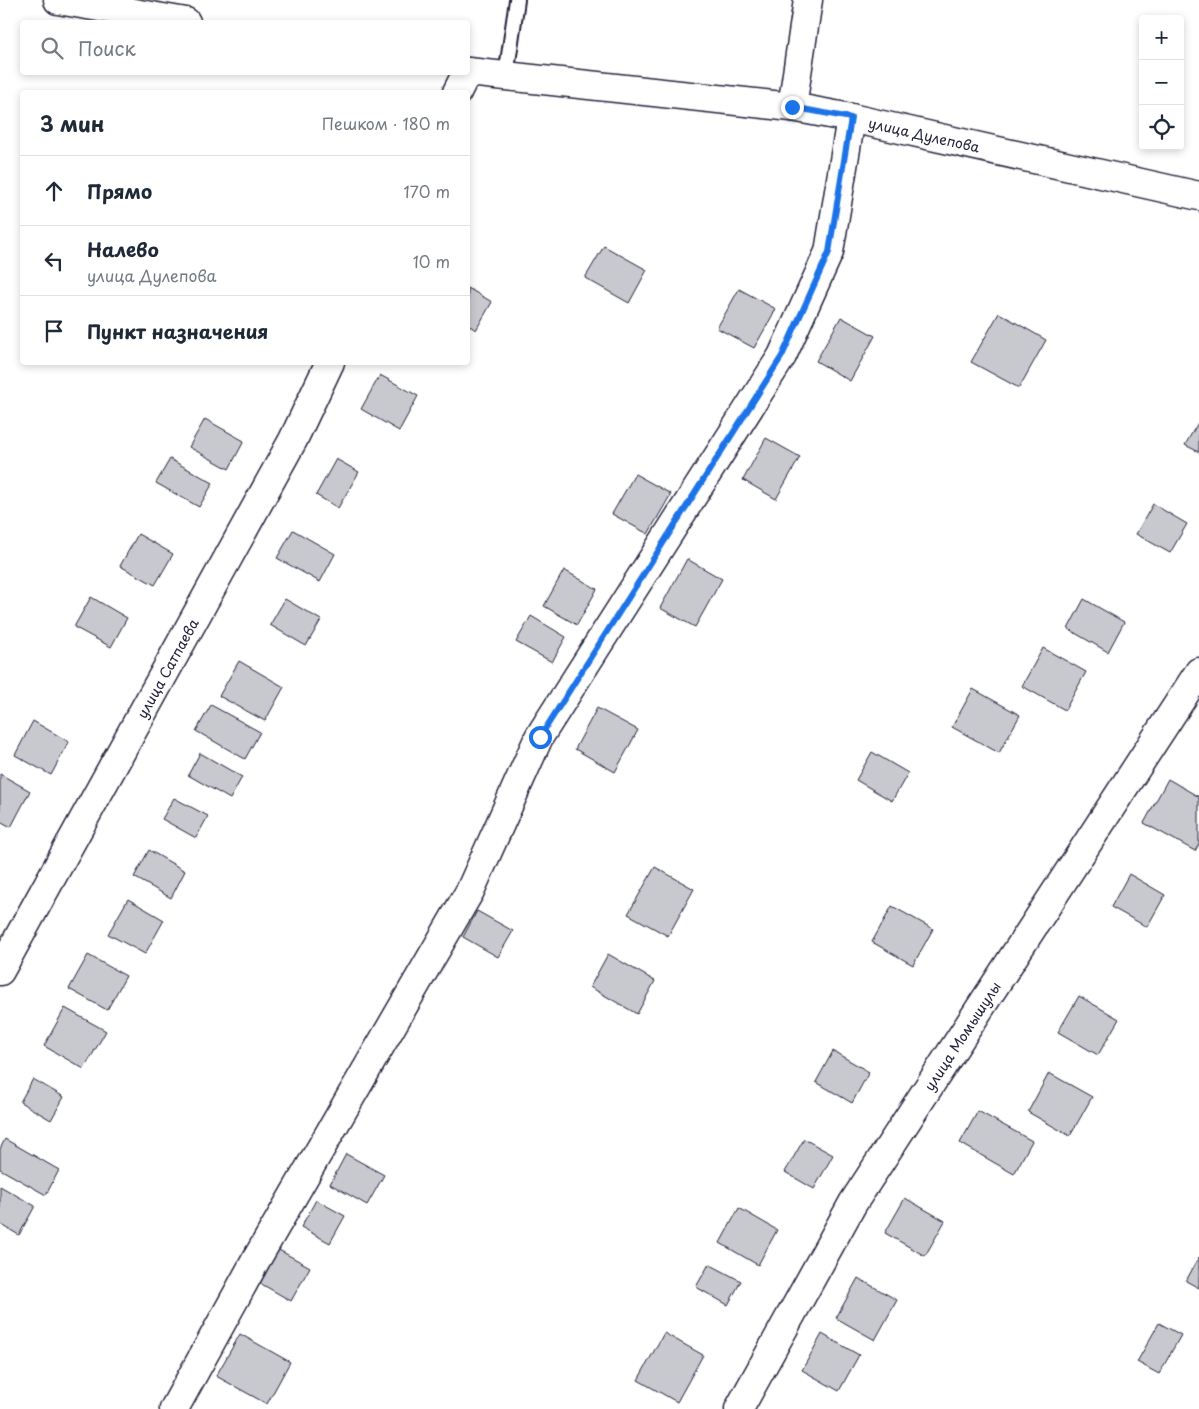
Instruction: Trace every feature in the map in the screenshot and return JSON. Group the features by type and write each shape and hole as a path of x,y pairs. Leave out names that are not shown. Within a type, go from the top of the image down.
{"street":[{"path":"58,0 174,20"},
{"path":"792,107 808,0"},
{"name":"улица Дулепова","path":"470,72 792,107 851,118 1199,196"},
{"path":"458,90 466,75"},
{"path":"174,1409 256,1260 470,891 540,737 782,356 829,252 851,118"},
{"name":"улица Сатпаева","path":"0,972 293,440 329,365"},
{"name":"улица Момышулы","path":"739,1409 853,1203 1199,672"}],"lane":[{"path":"506,76 517,0"}],"building":[{"path":"604,246 647,270 629,303 585,278"},
{"path":"470,289 492,302 476,330 470,326"},
{"path":"739,289 776,309 754,348 717,328"},
{"path":"999,313 1046,340 1019,388 971,362"},
{"path":"841,317 875,336 850,381 816,361"},
{"path":"380,375 418,396 399,431 361,409"},
{"path":"205,419 244,441 229,469 189,447"},
{"path":"1199,421 1199,452 1185,445"},
{"path":"766,438 800,457 776,499 743,480"},
{"path":"170,459 213,483 199,507 156,483"},
{"path":"336,459 359,472 338,508 316,495"},
{"path":"635,474 671,494 648,534 612,514"},
{"path":"1153,504 1187,524 1170,553 1136,534"},
{"path":"293,530 335,554 320,582 277,558"},
{"path":"138,534 173,554 155,585 120,566"},
{"path":"687,559 722,579 695,627 660,608"},
{"path":"564,570 597,589 577,625 544,606"},
{"path":"91,597 127,618 111,647 74,627"},
{"path":"285,599 321,620 306,646 270,625"},
{"path":"1084,599 1124,622 1108,652 1068,629"},
{"path":"531,616 566,637 552,662 516,642"},
{"path":"1043,648 1086,672 1065,710 1022,686"},
{"path":"239,661 284,687 265,721 219,696"},
{"path":"973,689 1020,715 999,753 952,727"},
{"path":"211,705 260,732 245,759 196,731"},
{"path":"597,708 638,730 615,772 575,749"},
{"path":"33,721 69,742 51,775 15,755"},
{"path":"872,752 908,773 892,801 856,780"},
{"path":"200,753 242,777 230,799 188,775"},
{"path":"0,774 30,791 11,827 0,821"},
{"path":"1168,779 1199,797 1199,844 1195,851 1144,823"},
{"path":"174,798 208,816 196,838 162,819"},
{"path":"149,850 185,871 171,898 134,877"},
{"path":"655,867 694,889 668,936 628,914"},
{"path":"1129,874 1165,895 1147,927 1111,907"},
{"path":"128,899 164,920 145,954 108,934"},
{"path":"892,906 933,929 913,965 872,942"},
{"path":"477,911 513,931 498,957 463,937"},
{"path":"608,954 655,981 637,1014 590,987"},
{"path":"88,955 126,976 107,1010 69,989"},
{"path":"1079,996 1119,1019 1098,1055 1058,1032"},
{"path":"65,1008 106,1031 84,1069 44,1046"},
{"path":"833,1051 869,1072 852,1103 816,1082"},
{"path":"1049,1073 1092,1097 1070,1136 1028,1112"},
{"path":"33,1079 64,1097 51,1120 20,1102"},
{"path":"978,1111 1032,1141 1014,1174 960,1143"},
{"path":"5,1139 59,1170 46,1195 0,1169 0,1149"},
{"path":"804,1139 833,1155 814,1189 785,1172"},
{"path":"346,1154 384,1175 367,1205 330,1184"},
{"path":"0,1186 35,1206 19,1235 0,1224"},
{"path":"905,1198 945,1221 925,1256 885,1233"},
{"path":"316,1200 345,1216 330,1243 301,1227"},
{"path":"739,1208 777,1230 758,1265 720,1243"},
{"path":"277,1249 310,1267 291,1301 258,1282"},
{"path":"1199,1257 1199,1288 1186,1281"},
{"path":"709,1264 741,1281 728,1305 696,1287"},
{"path":"858,1278 897,1300 875,1340 836,1318"},
{"path":"1159,1323 1181,1335 1159,1374 1137,1362"},
{"path":"664,1333 703,1355 677,1402 638,1380"},
{"path":"240,1334 290,1362 267,1404 216,1376"},
{"path":"822,1334 859,1355 839,1391 802,1370"}],"route":[{"path":"540,737 782,356 829,252 851,118 792,107"}]}
